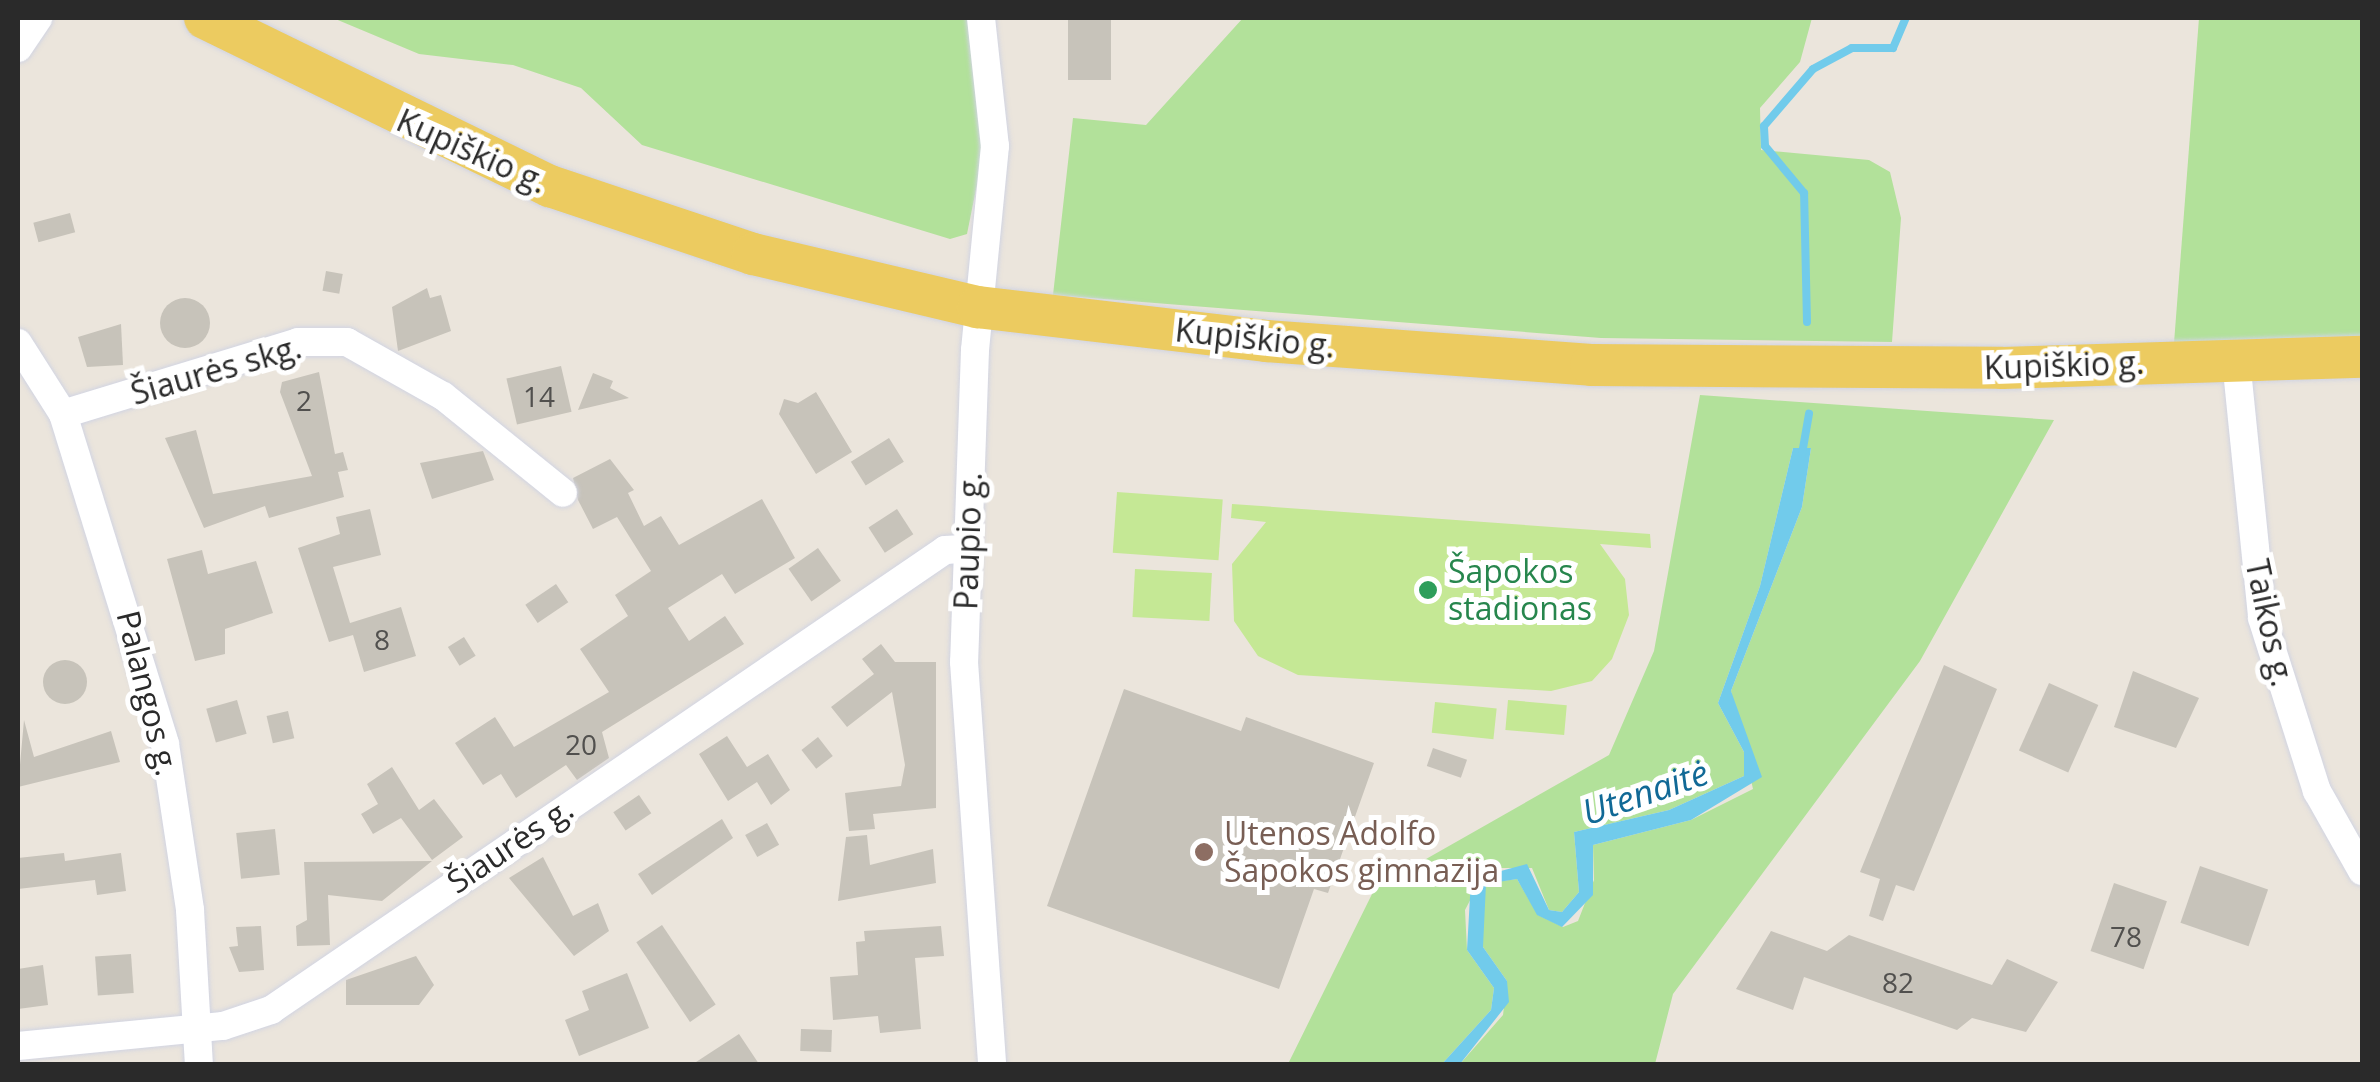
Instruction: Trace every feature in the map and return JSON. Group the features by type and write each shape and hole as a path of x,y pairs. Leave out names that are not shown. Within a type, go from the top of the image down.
{"main road":[{"name":"Kupiškio g.","path":"205,18 550,186 753,254 978,307 1266,341 1592,364 2362,357"}],"street":[{"path":"18,48 38,18"},
{"name":"Paupio g.","path":"981,18 994,146 978,307 967,550 966,760 992,1064"},
{"name":"Palangos g.","path":"18,342 63,414 164,744 199,1029 199,1064"},
{"name":"Šiaurės skg.","path":"63,414 298,342 347,342 443,396 562,494"},
{"name":"Taikos g.","path":"2236,360 2262,618 2317,791 2362,871"},
{"name":"Šiaurės g.","path":"18,1046 199,1029 271,1010 945,550 967,550"}],"green space":[{"path":"333,18 968,18 987,135 967,234 950,239 642,145 581,88 513,65 419,54"},
{"path":"1243,18 1812,18 1800,62 1760,108 1761,150 1869,160 1890,172 1901,218 1892,342 1601,338 1053,295 1073,118 1146,125"},
{"path":"2199,18 2362,18 2362,340 2174,343"},
{"path":"1700,395 2054,420 1920,661 1673,994 1655,1064 1460,1064 1503,1015 1507,981 1483,947 1480,897 1486,883 1517,879 1538,915 1563,927 1578,921 1594,880 1593,845 1691,820 1753,789 1731,691 1802,507 1811,448 1793,448 1760,586 1718,703 1744,752 1744,776 1669,810 1574,832 1579,892 1562,912 1549,910 1532,868 1487,868 1465,910 1467,950 1494,988 1491,1010 1442,1064 1288,1064 1375,888 1609,755 1654,651"},
{"path":"1117,492 1223,499 1218,560 1113,553"},
{"name":"Šapokos stadionas","path":"1232,504 1650,534 1651,548 1600,544 1625,579 1629,615 1612,659 1592,681 1551,691 1298,675 1258,656 1234,621 1232,564 1266,522 1231,518"},
{"path":"1135,569 1212,573 1209,621 1132,617"},
{"path":"1508,700 1567,705 1564,735 1505,730"},
{"path":"1435,702 1497,708 1493,739 1432,733"}],"water":[{"path":"1793,448 1811,448 1802,507 1731,691 1762,777 1691,820 1593,845 1593,895 1562,927 1537,915 1517,879 1486,884 1483,947 1507,981 1509,1002 1460,1064 1442,1064 1491,1010 1494,988 1467,950 1471,879 1527,864 1549,910 1562,912 1579,892 1574,832 1669,810 1744,776 1744,752 1718,703 1760,586"}],"building":[{"path":"1068,18 1111,18 1111,80 1068,80"},
{"path":"70,213 75,232 38,242 33,223"},
{"path":"326,271 343,274 339,294 323,291"},
{"path":"427,288 430,298 441,295 451,331 398,351 392,307"},
{"path":"185,298 202,306 210,323 202,340 185,348 168,340 160,323 168,306"},
{"path":"121,324 123,365 87,367 78,337"},
{"path":"561,366 572,412 517,424 506,379"},
{"path":"319,372 335,454 343,452 348,470 338,472 344,497 269,518 265,506 204,528 165,438 196,430 213,494 312,476 280,392 282,382"},
{"path":"593,373 613,381 610,388 629,398 578,410"},
{"path":"816,392 852,452 816,474 779,414 784,399 798,403"},
{"path":"889,438 904,462 866,486 851,462"},
{"path":"483,451 494,480 432,499 420,463"},
{"path":"610,459 634,490 628,493 644,526 661,516 679,545 762,499 795,558 735,594 722,574 668,608 689,641 725,616 744,644 602,732 609,758 577,780 566,765 516,798 501,774 483,785 455,743 495,717 514,747 609,692 580,649 628,616 615,595 651,571 617,517 593,529 578,500 573,478"},
{"path":"370,509 381,555 333,567 350,623 401,607 416,656 364,672 353,635 329,642 298,548 340,534 336,517"},
{"path":"897,509 913,534 885,553 868,528"},
{"path":"818,548 841,581 811,601 789,569"},
{"path":"202,550 208,574 256,561 273,613 225,629 225,654 195,661 167,559"},
{"path":"556,584 568,602 538,623 525,605"},
{"path":"464,637 476,656 460,666 448,647"},
{"path":"881,644 895,662 936,662 936,808 873,814 875,829 849,831 845,793 901,786 905,765 892,692 847,727 831,707 874,674 862,659"},
{"path":"65,660 81,666 87,682 81,698 65,704 49,698 43,682 49,666"},
{"path":"1944,665 1997,689 1914,891 1896,885 1883,921 1869,916 1880,879 1860,872"},
{"path":"2133,671 2199,698 2176,748 2114,727"},
{"path":"2049,683 2098,705 2068,773 2019,751"},
{"name":"Utenos Adolfo Šapokos gimnazija","path":"1124,689 1241,731 1246,717 1374,763 1328,893 1314,889 1279,989 1047,906"},
{"path":"237,700 247,734 216,742 206,709"},
{"path":"288,711 294,738 273,743 267,716"},
{"path":"24,720 34,757 111,731 120,762 18,787"},
{"path":"727,736 747,767 768,754 790,790 771,805 757,782 728,801 699,754"},
{"path":"818,737 833,756 816,769 801,750"},
{"path":"1433,748 1467,760 1461,778 1427,766"},
{"path":"392,767 419,810 434,799 463,837 432,860 401,818 373,834 361,814 378,804 367,784"},
{"path":"639,795 651,813 626,831 613,812"},
{"path":"722,819 733,838 652,895 638,874"},
{"path":"767,823 779,845 757,857 745,835"},
{"path":"275,829 280,875 241,879 236,833"},
{"path":"867,835 870,865 933,849 936,883 838,901 846,837"},
{"path":"64,853 65,861 121,853 126,891 97,895 95,880 18,889 18,858"},
{"path":"543,857 573,916 598,903 609,931 574,956 509,878"},
{"path":"432,861 382,901 328,895 330,945 297,946 296,926 307,920 304,862"},
{"path":"2200,866 2268,889 2249,946 2180,923"},
{"path":"2114,883 2167,901 2144,969 2091,951"},
{"path":"662,925 716,1005 690,1022 636,942"},
{"path":"261,926 264,970 239,972 229,947 238,946 236,927"},
{"path":"941,926 944,956 915,958 921,1029 880,1033 878,1016 833,1020 830,977 858,975 856,942 865,941 864,931"},
{"path":"1771,931 1827,951 1849,935 1992,985 2007,959 2058,982 2026,1032 1972,1018 1957,1030 1804,977 1793,1010 1736,989"},
{"path":"131,954 134,993 98,995 95,957"},
{"path":"416,956 434,985 419,1005 346,1005 346,980"},
{"path":"43,965 48,1005 18,1009 18,969"},
{"path":"627,973 649,1028 579,1056 565,1020 589,1010 582,991"},
{"path":"801,1029 832,1030 831,1052 800,1051"},
{"path":"739,1034 759,1064 693,1064"}],"waterway":[{"name":"Utenaitė","path":"1807,322 1804,193 1765,146 1764,126 1813,69 1852,48 1893,48 1906,18"},
{"name":"Utenaitė","path":"1802,454 1809,414"}],"place":[{"name":"Šapokos stadionas","path":"1428,590"},
{"name":"Utenos Adolfo Šapokos gimnazija","path":"1204,852"}]}
